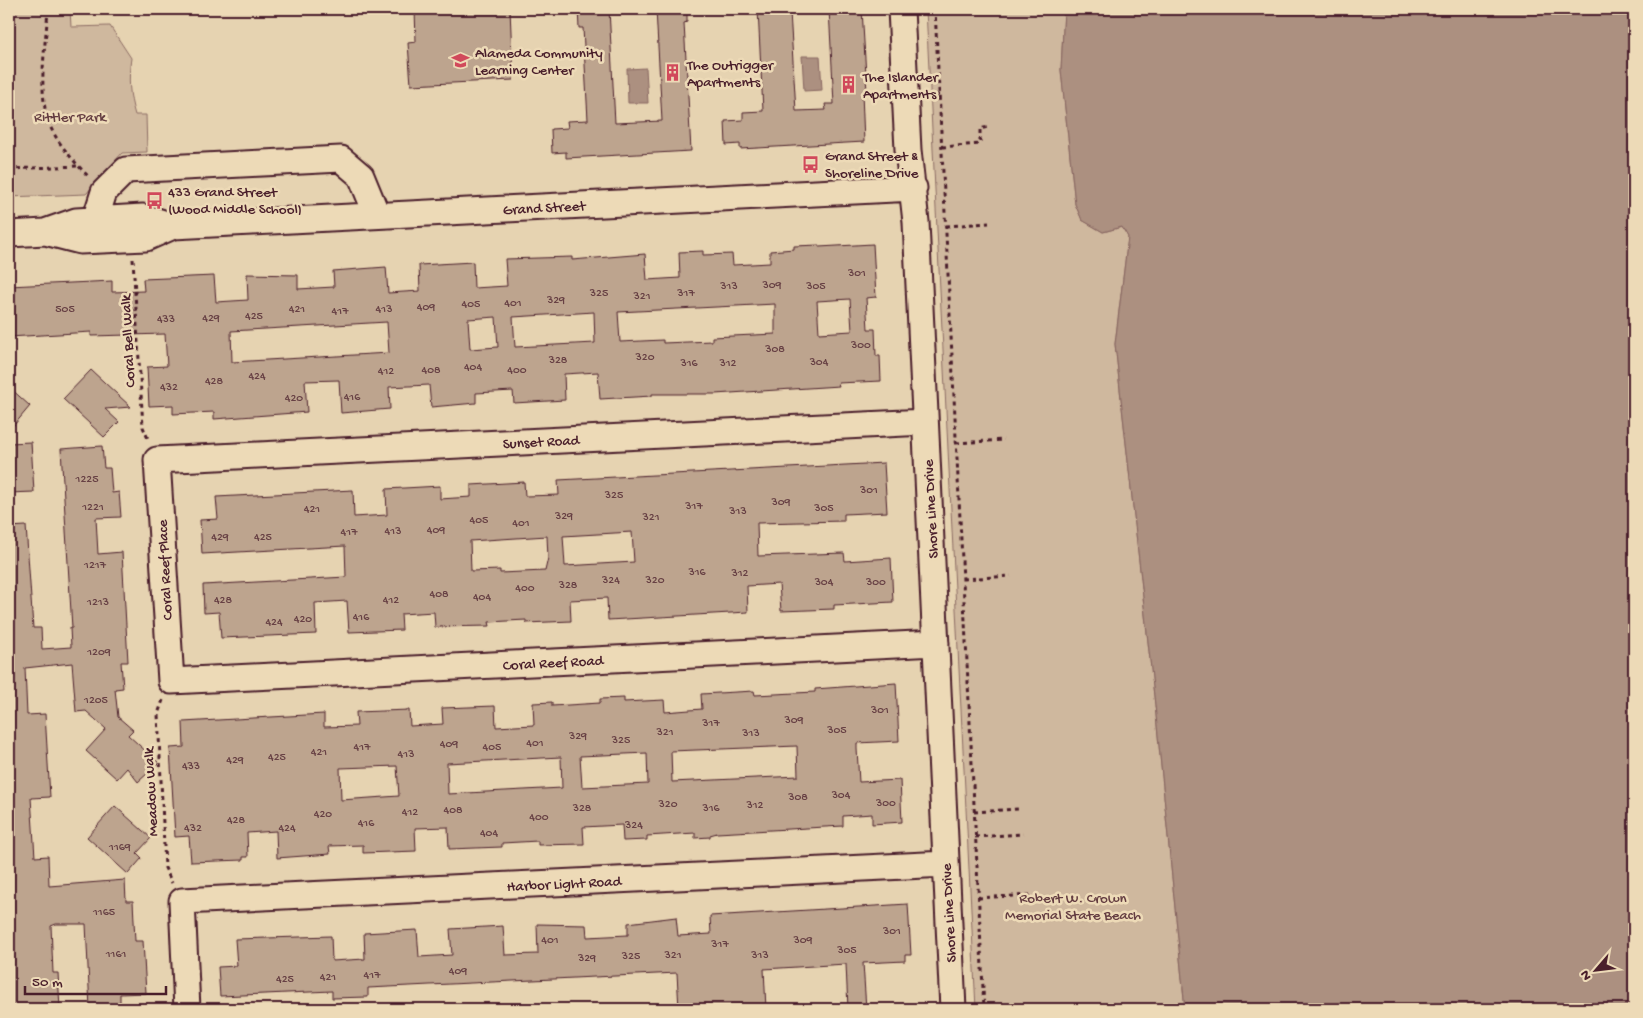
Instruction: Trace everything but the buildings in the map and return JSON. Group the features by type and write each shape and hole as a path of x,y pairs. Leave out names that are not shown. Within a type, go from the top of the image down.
{"street":[{"name":"Shore Line Drive","path":"901,9 908,150 914,188 953,1009"},
{"path":"95,220 104,192 126,170 341,159 361,176 377,215"},
{"name":"Grand Street","path":"9,234 45,232 76,221 143,217 173,226 914,188"},
{"name":"Grand Street","path":"45,232 80,241 132,239 146,238 173,226"},
{"name":"Sunset Road","path":"157,460 926,422"},
{"name":"Coral Reef Place","path":"157,460 170,681"},
{"name":"Coral Reef Road","path":"170,681 936,643"},
{"name":"Harbor Light Road","path":"182,901 946,864"},
{"path":"182,901 187,1009"}],"path":[{"path":"48,9 42,64 47,118 53,132 78,166 104,192"},
{"path":"935,9 984,1009"},
{"path":"927,95 939,95"},
{"path":"942,147 980,144 980,129 988,128"},
{"path":"9,169 78,166"},
{"path":"946,226 990,223"},
{"name":"Coral Bell Walk","path":"132,239 143,427 157,460"},
{"path":"956,443 1004,440"},
{"path":"963,579 1011,576"},
{"name":"Meadow Walk","path":"170,681 158,714 165,868 182,901"},
{"path":"974,812 1018,808"},
{"path":"975,837 1023,834"},
{"path":"978,898 1030,895"}],"green space":[{"name":"Rittler Park","path":"9,9 70,9 71,27 110,26 131,58 129,80 131,101 135,115 146,115 147,152 122,153 86,194 9,197"},
{"name":"Robert W. Crown Memorial State Beach","path":"926,9 1064,9 1061,70 1075,204 1082,220 1103,232 1122,227 1128,237 1115,344 1155,705 1185,1009 976,1009"}],"shaded area":[{"path":"1064,9 1634,9 1634,1009 1185,1009 1155,705 1115,344 1128,237 1122,227 1103,232 1082,220 1075,204 1061,70"},
{"path":"802,56 820,56 822,90 804,91"},
{"path":"646,68 648,103 628,103 627,69"}],"place":[{"name":"Alameda Community Learning Center","path":"461,61"},
{"name":"The Outrigger Apartments","path":"673,73"},
{"name":"The Islander Apartments","path":"849,85"},
{"name":"Grand Street & Shoreline Drive","path":"811,164"},
{"name":"433 Grand Street (Wood Middle School)","path":"154,200"}]}
